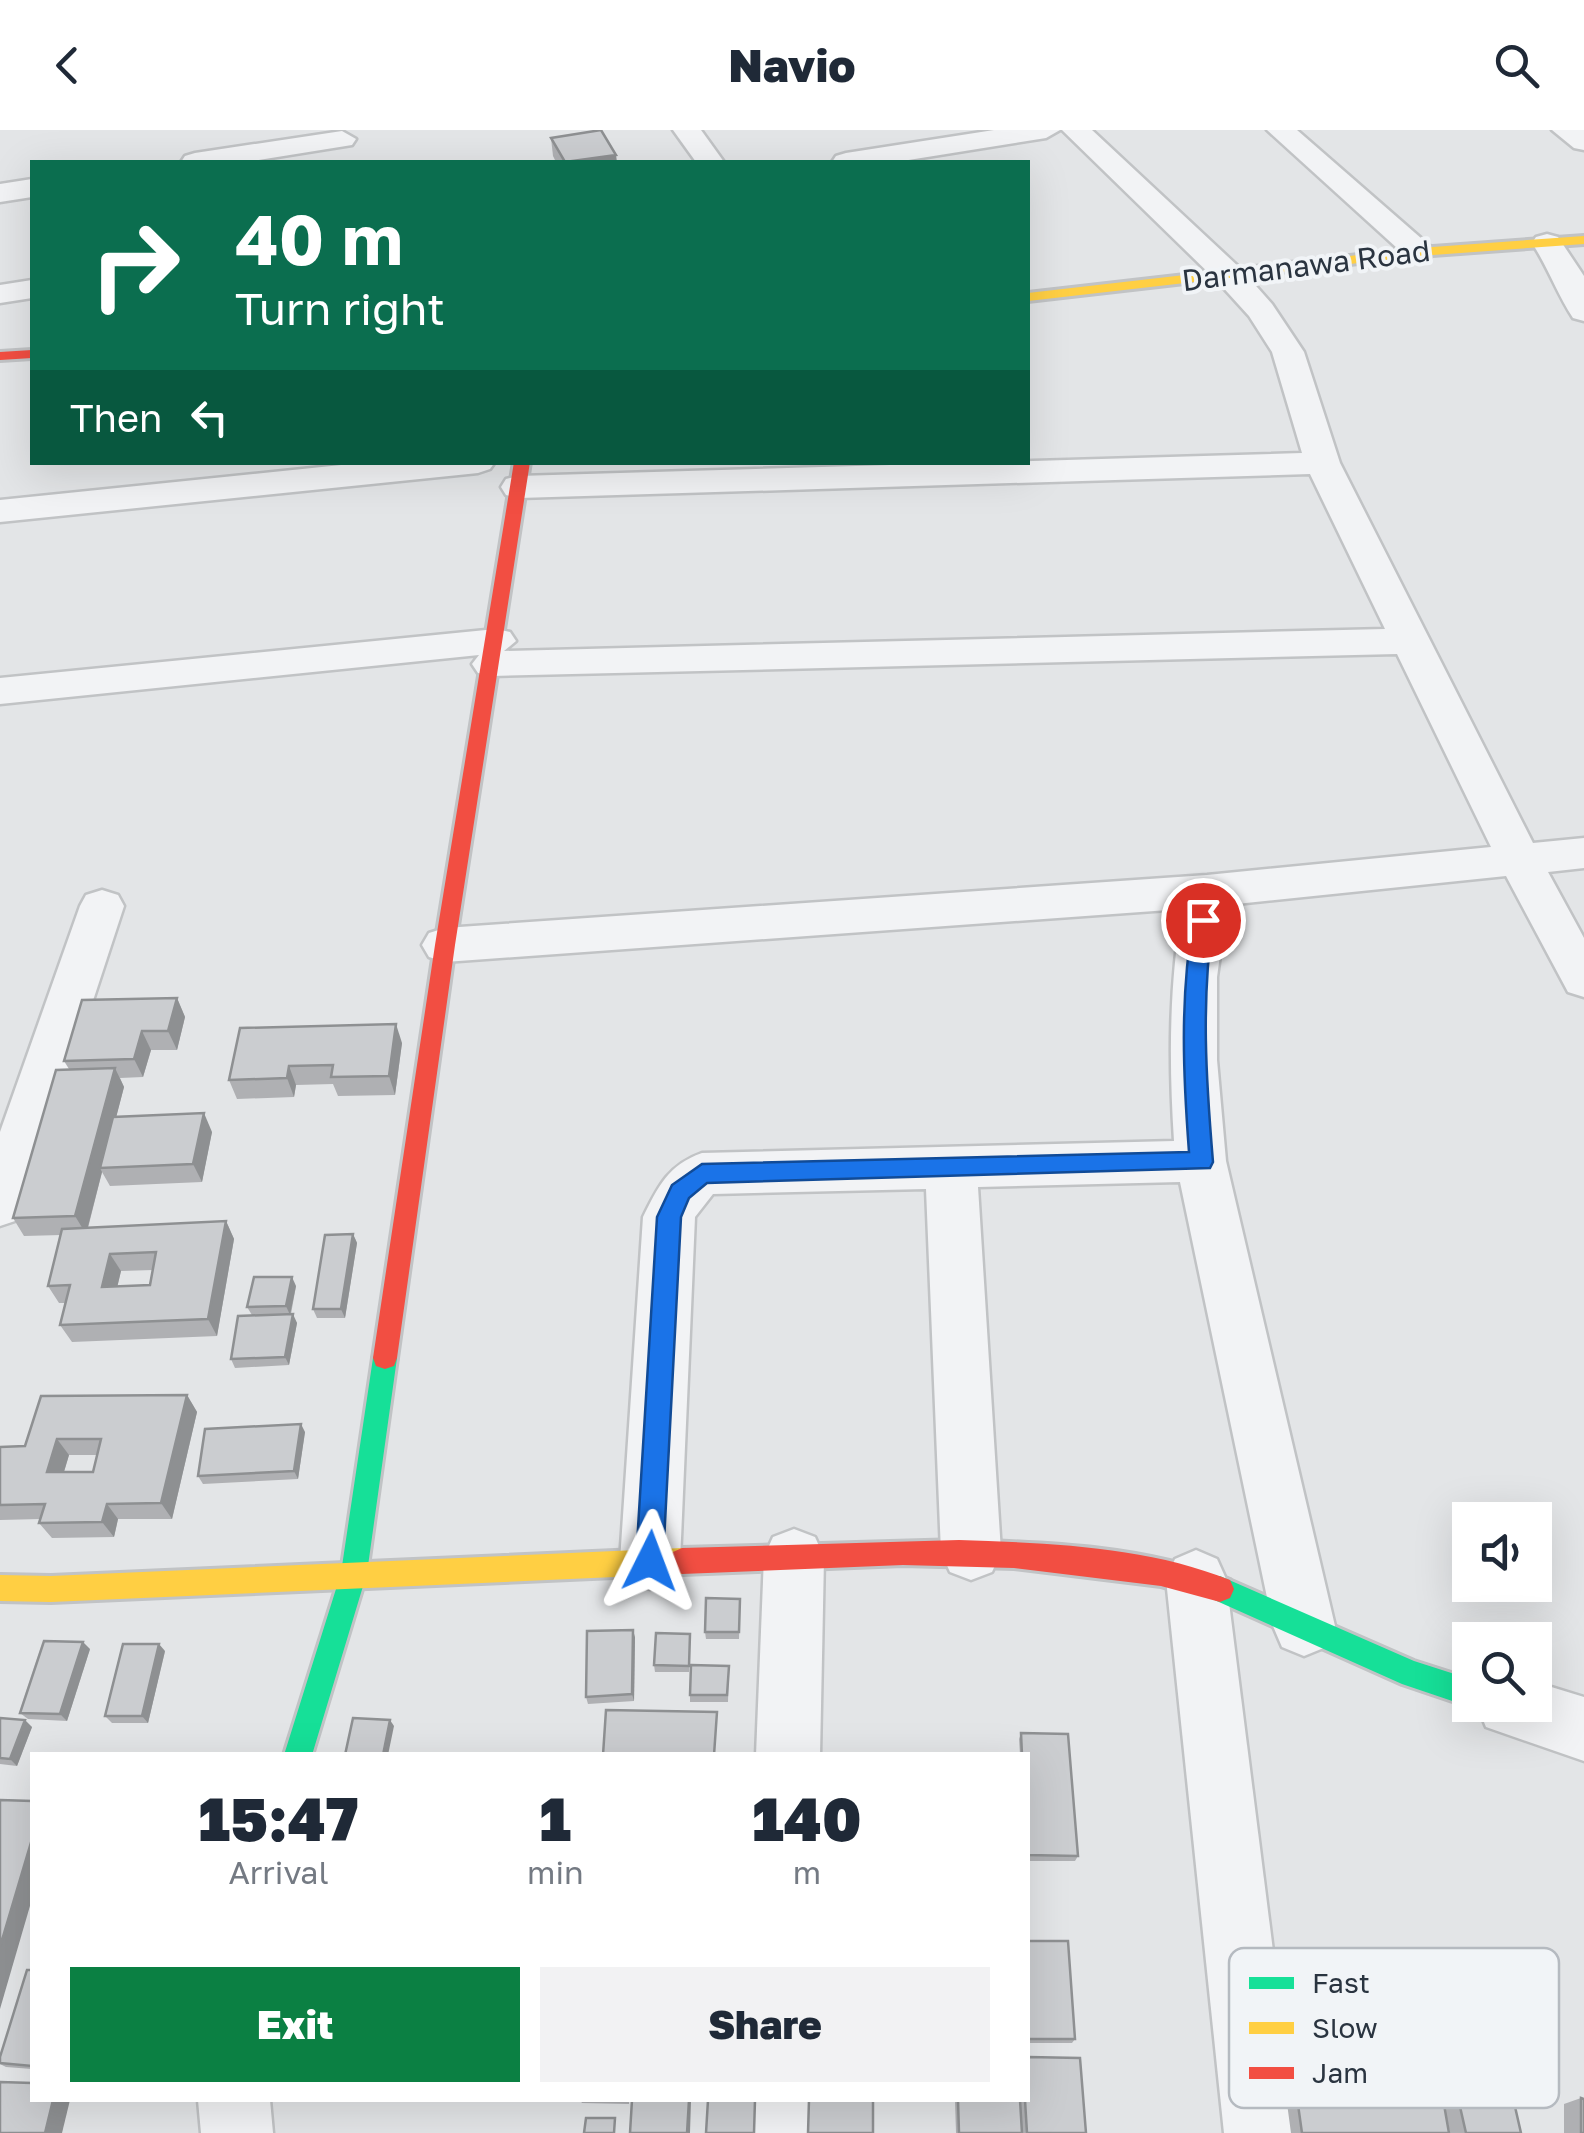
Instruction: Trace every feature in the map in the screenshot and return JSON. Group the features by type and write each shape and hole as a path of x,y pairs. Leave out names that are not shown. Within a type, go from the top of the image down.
{"street":[{"path":"687,130 709,160"},
{"path":"858,160 1046,130"},
{"path":"1076,130 1230,276 1261,311 1288,352 1322,462 1584,980"},
{"path":"1281,130 1419,252"},
{"path":"1566,130 1584,142"},
{"path":"212,160 344,144"},
{"path":"0,194 30,188"},
{"name":"Darmanawa Road","path":"1030,297 1419,252 1584,240"},
{"path":"1547,242 1567,272 1584,312"},
{"path":"0,294 30,289"},
{"path":"0,356 30,354"},
{"path":"299,1752 354,1573 445,945 520,475 1322,462"},
{"path":"99,501 104,465"},
{"path":"0,511 449,465"},
{"path":"0,691 494,652 1411,641"},
{"path":"445,945 1208,891 1584,853"},
{"path":"1208,891 1194,977 1193,1060 1202,1162 1304,1626"},
{"path":"0,1206 102,906"},
{"path":"650,1561 669,1217 680,1192 702,1174 1202,1162"},
{"path":"950,1168 972,1552"},
{"path":"0,1588 51,1590 650,1561 972,1552 1067,1557 1196,1579 1412,1674 1452,1687"},
{"path":"788,1752 794,1557"},
{"path":"1196,1579 1239,1948"},
{"path":"1552,1719 1584,1729"},
{"path":"234,2102 237,2133"},
{"path":"776,2133 777,2102"},
{"path":"1257,2108 1260,2133"}],"building":[{"path":"601,130 616,155 564,160 551,138"},
{"path":"177,998 168,1031 142,1031 134,1059 64,1061 82,1000"},
{"path":"396,1024 389,1076 331,1077 333,1065 289,1066 287,1078 229,1080 240,1028"},
{"path":"115,1068 75,1216 13,1218 56,1070"},
{"path":"204,1113 193,1164 100,1168 113,1117"},
{"path":"226,1221 208,1319 60,1325 70,1285 48,1286 62,1229","holes":["156,1252 150,1285 102,1287 110,1254"]},
{"path":"353,1234 341,1309 313,1309 325,1235"},
{"path":"254,1277 292,1277 286,1306 247,1307"},
{"path":"293,1314 285,1357 231,1359 238,1316"},
{"path":"187,1395 161,1503 107,1504 102,1522 39,1523 45,1504 0,1505 0,1447 25,1446 41,1396","holes":["57,1439 101,1439 93,1472 47,1472"]},
{"path":"301,1424 294,1471 198,1476 205,1429"},
{"path":"706,1598 740,1599 739,1632 705,1632"},
{"path":"633,1630 632,1694 586,1697 587,1631"},
{"path":"656,1633 690,1634 689,1666 654,1665"},
{"path":"44,1641 83,1642 60,1714 20,1713"},
{"path":"123,1644 159,1644 142,1716 105,1716"},
{"path":"691,1665 729,1666 727,1695 690,1695"},
{"path":"606,1710 717,1712 714,1752 603,1752"},
{"path":"0,1718 25,1720 10,1759 0,1758"},
{"path":"353,1718 390,1720 384,1752 346,1752"},
{"path":"1021,1733 1068,1734 1078,1856 1030,1855 1030,1752 1022,1752"},
{"path":"0,1800 30,1801 30,1846 0,1947"},
{"path":"1030,1941 1068,1941 1075,2039 1030,2039"},
{"path":"30,1970 30,2066 0,2063"},
{"path":"1030,2057 1080,2058 1086,2133 1027,2133 1025,2102 1030,2102"},
{"path":"0,2082 30,2083 30,2102 53,2102 45,2133 0,2133"},
{"path":"1581,2098 1584,2099 1584,2133 1581,2133"},
{"path":"632,2102 689,2102 687,2133 630,2133"},
{"path":"708,2102 755,2102 754,2133 706,2133"},
{"path":"809,2102 873,2102 873,2133 808,2133"},
{"path":"958,2102 1020,2102 1022,2133 959,2133"},
{"path":"1298,2108 1445,2108 1449,2133 1302,2133"},
{"path":"1460,2108 1515,2108 1521,2133 1466,2133"},
{"path":"586,2118 615,2118 614,2133 584,2133"}],"traffic: fast":[{"path":"299,1752 354,1573 385,1358"},
{"path":"1220,1589 1412,1674 1452,1687"}],"traffic: slow":[{"path":"1030,297 1419,252 1584,240"},
{"path":"0,1588 51,1589 682,1561"}],"traffic: jam":[{"path":"0,356 30,354"},
{"path":"385,1358 445,945 522,465"},
{"path":"682,1561 903,1553 1014,1555 1161,1573 1220,1589"}],"route":[{"path":"650,1561 669,1217 680,1192 702,1174 1202,1162 1193,1060 1194,977 1203,920"}]}
